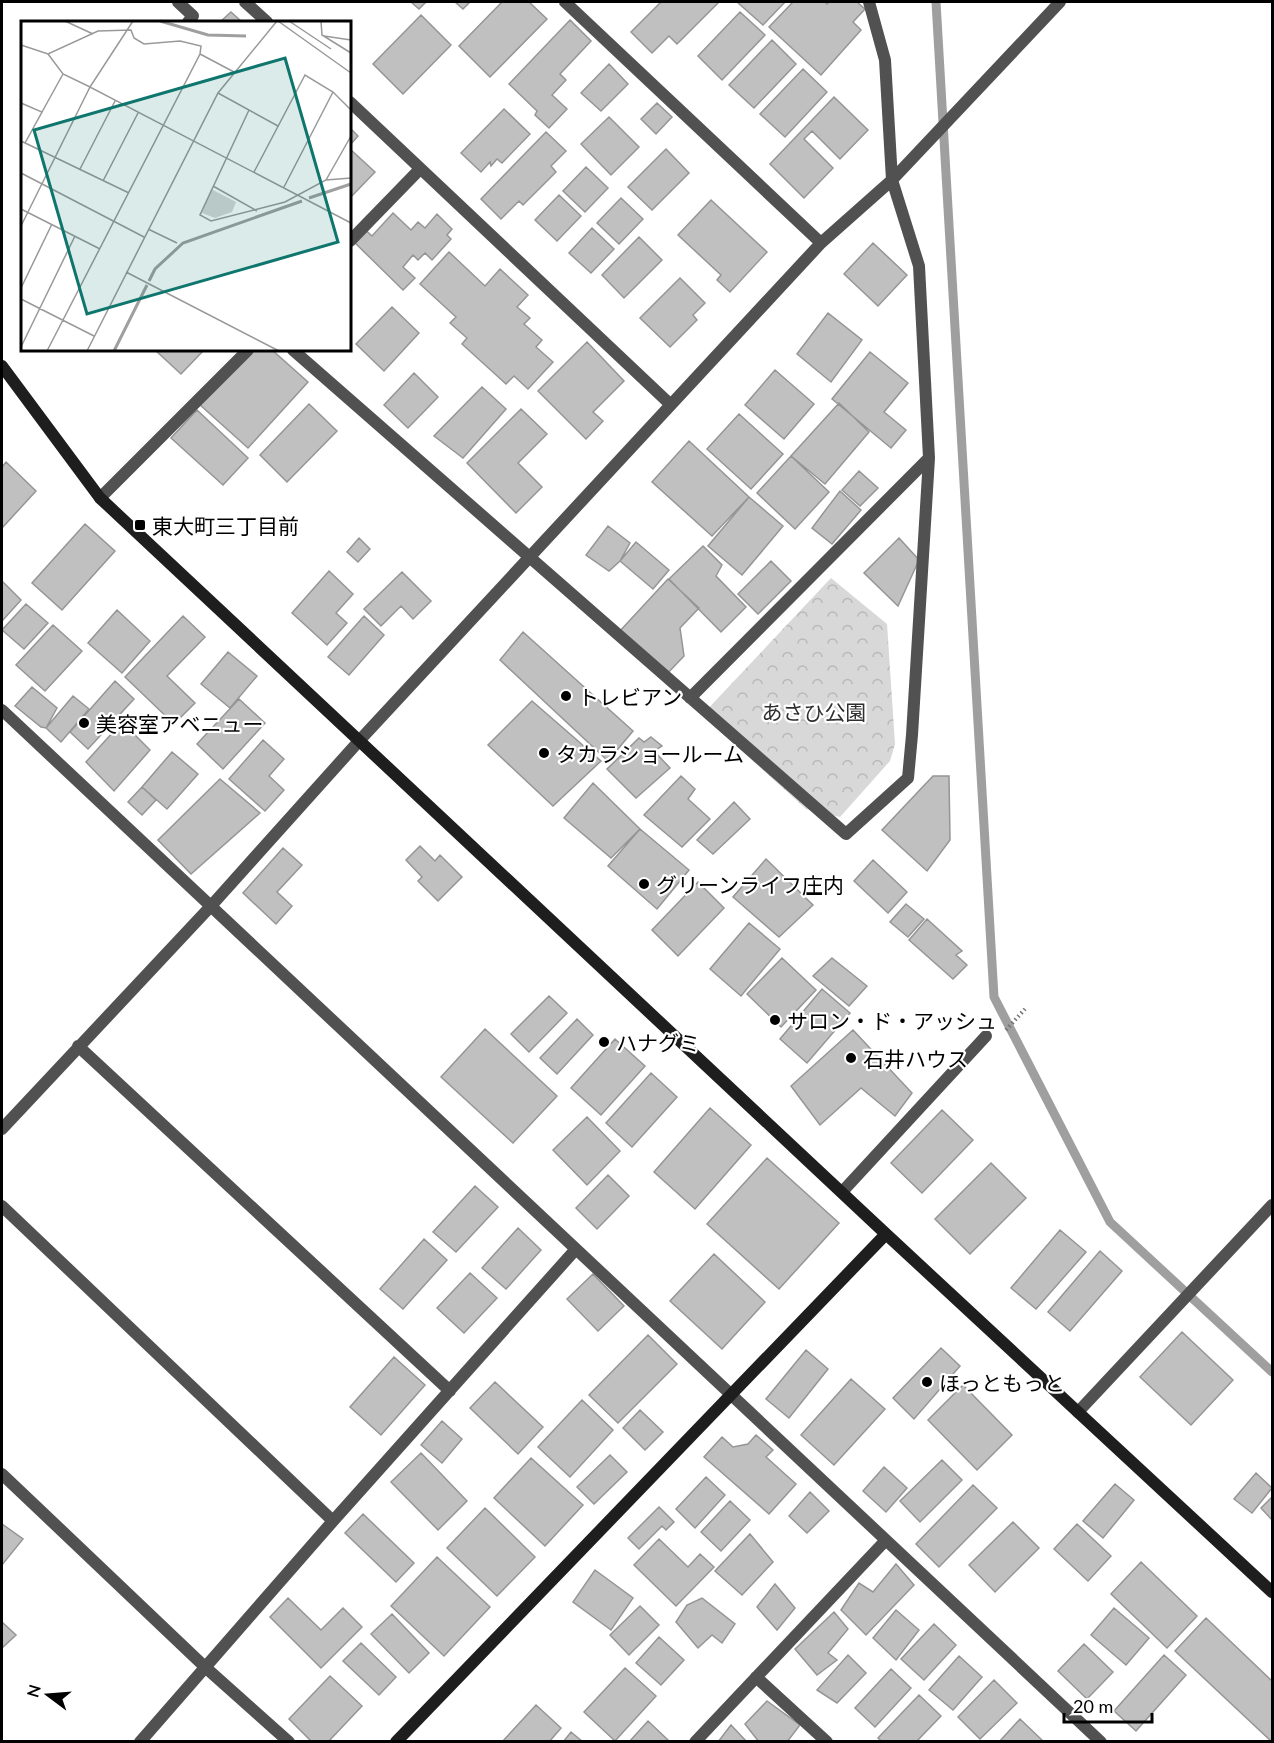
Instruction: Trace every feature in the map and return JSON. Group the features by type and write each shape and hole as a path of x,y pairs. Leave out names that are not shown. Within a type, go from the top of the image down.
{"street":[{"path":"178,2 193,16 189,21"},
{"path":"245,2 266,21"},
{"path":"565,2 821,243"},
{"path":"294,351 846,834 908,778 929,459 919,266 892,180 885,60 869,2"},
{"path":"2,1129 211,906 359,741 821,243 892,180 1060,2"},
{"path":"351,103 670,405"},
{"path":"351,241 420,169"},
{"path":"100,498 247,351"},
{"path":"2,366 100,498 1272,1592"},
{"path":"690,698 929,459"},
{"path":"2,710 1101,1742"},
{"path":"842,1192 986,1036"},
{"path":"78,1046 450,1391"},
{"path":"1078,1412 1272,1205"},
{"path":"2,1206 333,1521"},
{"path":"396,1742 886,1234"},
{"path":"140,1742 333,1521 576,1249"},
{"path":"2,1474 205,1667 289,1742"},
{"path":"695,1742 886,1540"},
{"path":"756,1677 827,1742"}],"path":[{"path":"1001,1035 1024,1009"}],"green space":[{"name":"あさひ公園","path":"831,578 887,624 895,744 890,761 840,817 806,809 702,715"}],"building":[{"path":"411,2 426,2 419,9"},
{"path":"455,2 470,2 463,9"},
{"path":"502,2 529,2 547,19 490,77 459,46"},
{"path":"661,2 719,2 677,44 669,36 652,53 631,32"},
{"path":"737,2 785,2 763,25"},
{"path":"793,2 825,2 827,4 829,2 857,2 865,9 853,22 861,30 821,75 769,27"},
{"path":"231,12 241,21 221,21"},
{"path":"740,12 765,35 722,80 698,56"},
{"path":"421,15 451,45 403,94 373,64"},
{"path":"570,20 591,41 560,74 566,80 552,95 567,109 549,128 535,115 537,111 509,84"},
{"path":"772,40 796,64 754,108 729,85"},
{"path":"609,64 628,84 601,111 581,93"},
{"path":"803,69 827,92 785,137 760,114"},
{"path":"834,97 868,130 840,159 812,131 804,139 833,168 804,198 770,164"},
{"path":"657,103 672,117 656,134 641,119"},
{"path":"504,109 530,134 502,163 497,159 491,166 490,162 481,172 461,153"},
{"path":"609,117 639,147 611,175 581,144"},
{"path":"351,129 358,136 351,144"},
{"path":"546,132 566,151 551,166 556,172 523,205 519,201 501,219 481,199"},
{"path":"666,149 689,173 652,210 628,187"},
{"path":"351,150 375,172 351,197"},
{"path":"586,167 608,188 585,212 563,191"},
{"path":"559,195 581,216 557,241 535,220"},
{"path":"621,198 643,219 619,244 597,223"},
{"path":"711,200 767,252 730,292 717,280 721,275 678,235"},
{"path":"393,213 411,230 418,222 425,228 437,214 452,229 447,235 451,239 432,260 425,253 418,260 413,255 403,267 415,278 403,290 351,239 361,226 372,236"},
{"path":"592,228 614,249 591,273 569,253"},
{"path":"639,237 662,260 624,298 602,275"},
{"path":"873,243 907,275 878,306 844,274"},
{"path":"449,252 485,286 500,269 528,295 517,307 530,318 524,324 542,340 536,347 553,362 528,389 514,376 506,384 462,344 467,338 450,323 456,317 420,284"},
{"path":"680,278 705,303 693,315 697,320 670,347 640,318"},
{"path":"392,307 419,333 384,371 356,344"},
{"path":"828,313 862,340 831,382 797,354"},
{"path":"587,342 624,381 593,412 603,421 586,439 538,391"},
{"path":"156,351 203,351 181,374"},
{"path":"248,351 273,351 308,382 248,448 199,404"},
{"path":"870,352 908,383 884,412 906,430 891,448 832,399"},
{"path":"775,370 814,404 784,439 745,405"},
{"path":"414,373 438,397 408,428 384,405"},
{"path":"482,387 506,409 463,458 434,436"},
{"path":"839,403 869,432 825,484 791,456"},
{"path":"309,404 337,431 287,482 260,455"},
{"path":"521,409 547,434 518,463 542,487 516,513 467,463"},
{"path":"197,410 248,458 223,485 171,438"},
{"path":"739,414 783,454 751,489 707,449"},
{"path":"689,441 749,497 712,536 652,482"},
{"path":"791,456 829,492 795,529 757,493"},
{"path":"6,462 36,491 2,528 2,467"},
{"path":"859,471 878,488 860,506 842,490"},
{"path":"840,491 861,510 832,544 812,528"},
{"path":"749,497 783,526 742,575 708,546"},
{"path":"85,524 115,551 62,610 32,583"},
{"path":"608,526 630,543 620,561 609,571 586,555"},
{"path":"359,538 370,549 358,562 347,552"},
{"path":"899,538 919,560 898,606 864,573"},
{"path":"636,542 669,570 653,589 620,561"},
{"path":"703,546 722,565 716,576 746,607 721,632 669,579"},
{"path":"771,561 791,581 758,614 738,594"},
{"path":"329,571 353,594 336,613 347,623 327,645 292,613"},
{"path":"402,572 431,601 413,619 401,606 381,626 364,609"},
{"path":"668,579 699,608 680,628 684,656 665,676 619,632"},
{"path":"2,581 21,600 2,621"},
{"path":"26,604 48,623 24,649 2,630"},
{"path":"117,610 150,641 122,673 88,643"},
{"path":"183,616 205,637 167,676 195,703 174,724 125,677"},
{"path":"364,616 384,635 349,675 328,657"},
{"path":"53,625 82,651 45,691 16,665"},
{"name":"トレビアン","path":"523,632 633,731 608,761 500,660"},
{"path":"228,652 257,676 230,708 201,684"},
{"path":"115,681 134,699 88,749 70,732"},
{"path":"32,687 57,708 46,728 41,727 15,706"},
{"path":"73,696 89,709 61,742 46,728"},
{"path":"239,699 265,723 223,769 197,744"},
{"name":"タカラショールーム","path":"532,701 601,761 553,806 488,745"},
{"path":"122,722 150,750 114,791 86,762"},
{"path":"651,737 662,746 654,751 670,768 636,798 607,769 639,738 644,742"},
{"path":"263,740 284,759 269,776 284,790 265,811 229,779"},
{"path":"172,752 198,774 167,809 142,787"},
{"path":"681,776 695,789 688,799 710,819 682,847 644,815"},
{"path":"933,776 949,776 950,840 927,871 882,830"},
{"path":"220,779 260,813 191,874 158,840"},
{"path":"593,783 640,829 611,858 564,818"},
{"path":"142,787 156,800 142,815 128,802"},
{"path":"734,802 750,819 713,854 697,840"},
{"path":"640,829 689,870 657,909 608,866"},
{"path":"420,846 435,861 440,855 462,877 438,901 418,881 422,877 406,860"},
{"path":"283,848 302,865 277,892 292,906 276,924 243,893"},
{"path":"766,859 813,905 779,937 733,897"},
{"path":"873,860 907,892 888,913 854,881"},
{"path":"698,882 724,908 678,956 652,930"},
{"path":"906,904 924,919 908,937 890,922"},
{"path":"927,919 962,951 956,955 967,965 953,979 909,940"},
{"path":"749,923 780,949 741,996 710,969"},
{"path":"782,958 816,990 781,1027 747,994"},
{"path":"832,958 867,986 849,1006 813,976"},
{"path":"822,989 850,1013 807,1063 780,1039"},
{"path":"549,996 567,1013 529,1052 511,1034"},
{"path":"577,1019 593,1035 557,1074 540,1058"},
{"path":"485,1029 557,1096 513,1143 441,1077"},
{"name":"石井ハウス","path":"853,1030 912,1093 895,1116 861,1088 820,1125 791,1086"},
{"path":"615,1039 645,1066 601,1115 571,1088"},
{"path":"651,1073 677,1097 632,1147 606,1123"},
{"path":"710,1108 751,1145 695,1209 654,1172"},
{"path":"942,1110 973,1140 922,1193 891,1163"},
{"path":"587,1117 620,1151 587,1185 553,1150"},
{"path":"767,1158 839,1223 779,1289 707,1224"},
{"path":"991,1163 1026,1198 970,1254 935,1219"},
{"path":"608,1175 629,1196 597,1229 576,1208"},
{"path":"475,1186 498,1207 456,1252 433,1232"},
{"path":"518,1228 541,1250 506,1289 482,1268"},
{"path":"1060,1230 1086,1252 1036,1309 1011,1288"},
{"path":"424,1239 447,1260 403,1309 380,1289"},
{"path":"1100,1251 1122,1271 1070,1331 1048,1312"},
{"path":"714,1254 765,1302 722,1349 670,1301"},
{"path":"470,1273 497,1298 464,1333 437,1308"},
{"path":"593,1274 624,1306 598,1331 567,1299"},
{"path":"1182,1332 1233,1380 1191,1425 1140,1377"},
{"path":"648,1335 677,1364 618,1423 589,1395"},
{"name":"ほっともっと","path":"941,1348 960,1366 914,1419 893,1398"},
{"path":"806,1350 828,1369 789,1418 766,1399"},
{"path":"394,1357 425,1385 381,1435 350,1407"},
{"path":"851,1379 885,1409 834,1465 801,1435"},
{"path":"495,1382 543,1427 518,1454 470,1408"},
{"path":"963,1385 1012,1435 977,1470 928,1420"},
{"path":"582,1400 613,1430 570,1477 538,1447"},
{"path":"640,1410 663,1432 645,1450 623,1428"},
{"path":"442,1421 462,1439 442,1463 421,1445"},
{"path":"756,1435 773,1450 766,1457 796,1484 769,1514 704,1457 722,1437 733,1447 748,1444"},
{"path":"421,1453 467,1501 438,1530 391,1482"},
{"path":"610,1455 627,1472 594,1504 577,1487"},
{"path":"531,1458 583,1505 545,1546 494,1498"},
{"path":"942,1460 962,1480 920,1522 900,1501"},
{"path":"884,1467 907,1488 886,1512 863,1491"},
{"path":"1256,1473 1272,1488 1252,1513 1234,1499"},
{"path":"706,1477 725,1495 695,1528 676,1509"},
{"path":"1115,1484 1134,1500 1103,1538 1083,1521"},
{"path":"973,1485 997,1508 939,1567 916,1544"},
{"path":"810,1492 829,1511 807,1533 789,1516"},
{"path":"1272,1497 1272,1520 1261,1508"},
{"path":"730,1501 750,1520 721,1551 701,1532"},
{"path":"659,1507 674,1522 666,1530 662,1526 639,1549 628,1538"},
{"path":"485,1508 535,1557 497,1596 447,1548"},
{"path":"363,1514 414,1563 396,1582 345,1533"},
{"path":"1013,1522 1039,1548 995,1592 969,1565"},
{"path":"2,1524 23,1539 2,1565"},
{"path":"1077,1524 1111,1556 1088,1581 1054,1549"},
{"path":"750,1534 773,1562 742,1595 715,1571"},
{"path":"659,1539 688,1567 700,1554 714,1567 676,1606 634,1565"},
{"path":"437,1557 490,1607 444,1656 391,1606"},
{"path":"1141,1562 1197,1616 1167,1648 1111,1594"},
{"path":"896,1564 914,1585 866,1635 841,1610 859,1583 873,1592"},
{"path":"595,1570 633,1598 611,1630 573,1602"},
{"path":"775,1584 795,1608 777,1630 757,1607"},
{"path":"288,1598 321,1630 343,1608 362,1627 321,1668 270,1617"},
{"path":"702,1598 735,1624 722,1643 712,1635 698,1648 676,1622 687,1605"},
{"path":"640,1606 659,1625 629,1655 610,1635"},
{"path":"1114,1608 1149,1638 1126,1665 1091,1635"},
{"path":"896,1610 919,1630 896,1660 873,1638"},
{"path":"834,1612 848,1629 828,1653 837,1660 817,1675 795,1649"},
{"path":"392,1614 429,1653 409,1673 371,1634"},
{"path":"1206,1618 1272,1681 1272,1742 1175,1651"},
{"path":"2,1622 16,1635 2,1648"},
{"path":"934,1624 956,1645 924,1680 901,1659"},
{"path":"659,1637 684,1660 661,1685 636,1663"},
{"path":"361,1643 396,1677 379,1695 343,1661"},
{"path":"1084,1644 1113,1672 1087,1699 1058,1671"},
{"path":"848,1655 866,1673 837,1703 817,1690"},
{"path":"1164,1655 1186,1675 1136,1731 1114,1711"},
{"path":"959,1656 982,1677 953,1710 929,1690"},
{"path":"625,1668 656,1696 615,1741 584,1712"},
{"path":"891,1669 911,1688 875,1727 855,1708"},
{"path":"330,1676 362,1706 328,1742 312,1742 289,1719"},
{"path":"994,1680 1017,1703 980,1739 958,1717"},
{"path":"919,1695 941,1716 916,1742 882,1742 878,1738"},
{"path":"767,1701 800,1725 787,1742 759,1742 745,1724"},
{"path":"536,1705 561,1728 549,1742 502,1742"},
{"path":"1020,1719 1043,1741 1043,1742 999,1742"},
{"path":"648,1721 668,1740 666,1742 629,1742"},
{"path":"731,1725 747,1742 718,1742"},
{"path":"571,1732 583,1742 563,1742"}],"waterway":[{"path":"936,2 994,997 1110,1222 1272,1372"}],"place":[{"name":"東大町三丁目前","path":"140,525"},
{"name":"トレビアン","path":"566,696"},
{"name":"美容室アベニュー","path":"84,723"},
{"name":"タカラショールーム","path":"544,753"},
{"name":"グリーンライフ庄内","path":"644,884"},
{"name":"サロン・ド・アッシュ","path":"775,1020"},
{"name":"ハナグミ","path":"604,1042"},
{"name":"石井ハウス","path":"851,1058"},
{"name":"ほっともっと","path":"927,1382"}]}
